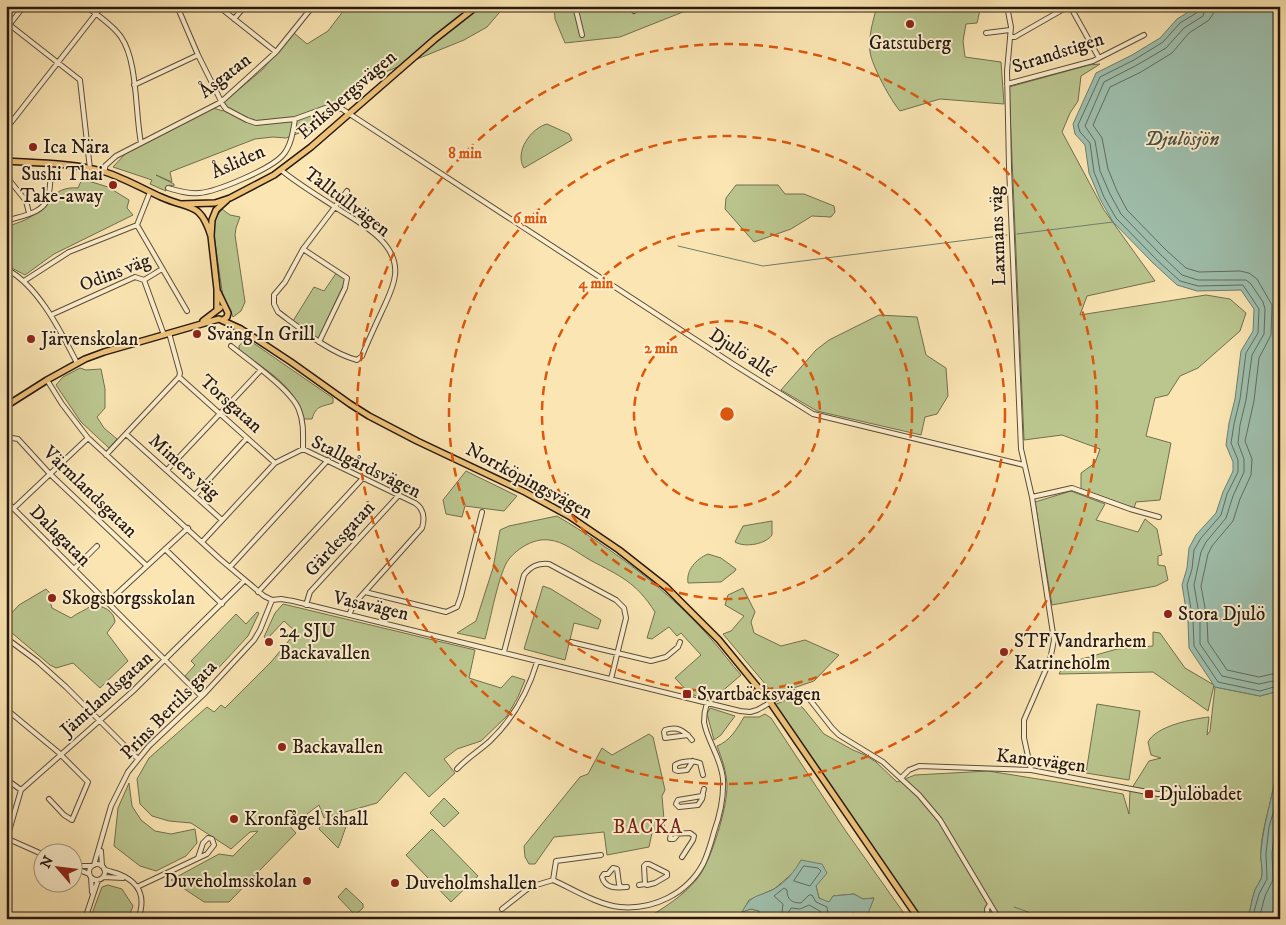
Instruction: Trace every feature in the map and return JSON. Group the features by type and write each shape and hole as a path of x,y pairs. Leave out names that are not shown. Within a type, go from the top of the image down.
{"main road":[{"name":"Eriksbergsvägen","path":"212,203 230,198 281,170 428,44 477,6"},
{"path":"6,161 51,164 105,172 199,212 205,218 211,236"},
{"name":"Eriksbergsvägen","path":"216,210 230,198"},
{"path":"181,204 202,204 208,202 215,206 216,210 212,218 211,236 217,289 216,316 221,320"},
{"path":"199,212 202,204"},
{"path":"205,218 212,218"},
{"path":"6,406 47,380 78,363 104,352 198,324 221,320 228,315 217,289"},
{"path":"198,324 221,307 225,308"},
{"name":"Norrköpingsvägen","path":"228,315 241,329"},
{"name":"Norrköpingsvägen","path":"221,320 241,329 369,416 533,496 569,516 619,550 660,582 690,609 719,640 770,702 919,919"}],"street":[{"path":"24,6 7,25 80,80 90,169"},
{"path":"86,6 118,33 126,46 131,63 141,143"},
{"path":"6,130 102,6"},
{"path":"178,6 198,54 221,102 227,109 251,122 295,119 331,106 342,109 348,114"},
{"path":"218,6 276,52"},
{"path":"234,20 245,6"},
{"name":"Åsgatan","path":"105,172 116,156 221,102 276,52 313,6"},
{"path":"575,6 582,35"},
{"path":"631,6 634,11"},
{"name":"Laxmans väg","path":"1007,6 1010,30 1007,84 1021,449 1032,497 1054,640 1050,660 1024,720 1024,738 1031,770"},
{"path":"1010,37 1015,37 1070,6 1099,58"},
{"path":"986,33 1010,30"},
{"name":"Strandstigen","path":"1007,84 1099,58 1144,35"},
{"path":"134,85 198,54"},
{"name":"Djulö allé","path":"348,114 813,414 1024,465"},
{"name":"Åsliden","path":"168,188 190,193 205,192 255,174 283,155 291,140 295,119"},
{"name":"Talltullvägen","path":"281,170 336,208 358,222 382,241 392,256 395,265 395,277 386,302 359,359 355,360 319,342 278,312 273,298 285,282 303,249 336,208 347,191"},
{"path":"6,221 40,209 47,200 51,174"},
{"path":"6,176 26,201 30,213"},
{"path":"24,281 69,252 137,225 150,192"},
{"path":"137,225 186,311"},
{"path":"303,249 347,278 345,288 319,342"},
{"path":"6,269 24,281 51,315 78,363"},
{"name":"Odins väg","path":"51,315 136,277 144,280 162,269"},
{"name":"Torsgatan","path":"144,280 167,334 180,373 179,377 275,462"},
{"path":"231,346 287,392 296,404 302,420 303,448"},
{"path":"168,470 260,371"},
{"path":"106,456 179,377"},
{"name":"Vasavägen","path":"47,380 62,404 88,438 106,456 258,592 272,600 281,599 349,615 740,711 750,712 764,707 792,691 803,693 839,735 873,755 902,777 919,795 940,820 999,919"},
{"name":"Mimers väg","path":"126,434 222,520"},
{"name":"Värmlandsgatan","path":"6,443 15,437 18,439 50,474 147,566"},
{"path":"13,509 88,438"},
{"path":"195,495 248,438"},
{"name":"Stallgårdsvägen","path":"202,542 275,462 303,448 420,506 424,517 422,528 351,607 349,615"},
{"path":"230,567 328,460"},
{"path":"258,592 363,478"},
{"path":"1032,497 1072,488 1130,509 1159,516"},
{"name":"Gärdesgatan","path":"306,605 310,592 399,495"},
{"name":"Dalagatan","path":"6,501 201,696"},
{"path":"365,592 446,612 457,606 482,512"},
{"path":"108,602 188,528"},
{"path":"74,569 97,546"},
{"path":"165,550 222,604"},
{"path":"504,652 524,575 530,568 543,564 554,566 616,600 624,608 626,618 611,679"},
{"name":"Jämtlandsgatan","path":"22,790 165,660 245,580"},
{"name":"Prins Bertils gata","path":"90,876 100,847 106,820 116,793 128,772 138,759 255,638 272,600"},
{"path":"7,639 51,673 138,759"},
{"path":"571,642 642,660 656,661 666,657 678,647 680,642"},
{"path":"457,769 464,761 492,739 512,716 521,703 537,662"},
{"path":"502,909 530,887 553,880 606,905 628,908 642,907 666,899 676,894 690,882 702,865 706,855 718,820 723,792 721,766 704,721 707,703"},
{"path":"6,709 61,755 88,782 72,820 64,815 49,799"},
{"path":"688,735 665,738 664,732 675,727 685,731 692,740"},
{"path":"693,761 700,763 703,775"},
{"name":"Kanotvägen","path":"902,777 909,770 919,766 1002,768 1031,770 1158,794 1166,794 1178,788"},
{"path":"6,779 22,790 6,838 32,850"},
{"path":"703,794 678,800 676,804 679,807 698,805 702,799 703,794 704,789"},
{"path":"678,834 690,833 694,836 682,857"},
{"path":"137,887 207,854 212,850 214,844 212,839 208,838 204,841 198,858"},
{"name":"Prins Bertils gata","path":"85,919 93,894 101,878 103,868 100,847"},
{"path":"553,880 556,861 601,855"},
{"path":"639,885 645,884 647,886 655,883 667,876 667,873 646,864 644,866 645,884"},
{"path":"82,866 103,868 119,874 137,887 142,898 138,919"},
{"path":"621,887 615,867 608,874 604,874 602,879 607,886 621,887 627,886"},
{"path":"82,872 90,876 101,878 126,878"},
{"path":"90,876 93,894"},
{"path":"988,919 987,908 990,904"}],"green space":[{"path":"347,6 505,6 487,27 464,40 373,77 307,130 286,138 255,139 170,172 172,182 156,175 174,184 174,186 169,185 166,191 150,184 152,180 113,167 127,152 213,108 223,111 228,108 224,102 262,70 294,33 307,44 328,31"},
{"path":"554,6 698,6 620,37 565,43 555,19"},
{"path":"877,6 981,6 977,23 966,24 963,41 965,57 1001,62 1004,104 940,99 900,111 882,83 871,58 870,35"},
{"path":"1100,64 1081,76 1078,101 1070,113 1062,132 1104,210 1155,281 1087,296 1080,315 1206,295 1230,299 1246,313 1240,331 1198,368 1180,376 1168,395 1155,398 1146,436 1171,443 1160,500 1136,502 1134,508 1081,489 1081,473 1095,463 1100,449 1062,435 1024,440 1009,87 1089,65"},
{"path":"547,124 569,134 572,140 524,168 521,162 521,155 526,142 535,130"},
{"path":"82,179 108,187 129,200 127,208 133,215 54,254 25,275 6,265 6,227 32,216 57,193 69,188 78,188"},
{"path":"736,185 778,185 785,194 804,194 834,206 835,212 831,217 812,216 791,229 754,242 725,209 726,198"},
{"path":"222,209 230,215 240,217 235,235 245,302 241,311 233,317 223,297 213,229 215,219"},
{"path":"337,272 345,278 345,282 318,339 293,321 314,287 324,291"},
{"path":"879,315 917,317 926,355 946,368 948,396 937,414 925,417 921,435 817,411 781,390 816,350 829,340"},
{"path":"246,338 333,398 333,403 315,411 312,419 304,419 293,396 286,387 269,372 239,351 239,346"},
{"path":"80,368 86,370 101,369 105,389 105,408 97,417 104,428 117,439 109,448 81,422 56,385 63,377"},
{"path":"466,471 517,496 504,511 465,506 462,517 446,514 443,500"},
{"path":"1071,491 1105,504 1096,520 1138,532 1145,519 1157,529 1162,555 1158,556 1158,565 1165,566 1168,580 1156,586 1052,605 1035,502"},
{"path":"557,516 598,542 659,588 696,622 741,675 712,700 690,694 675,678 701,655 681,633 677,636 669,627 652,639 647,638 655,612 641,593 619,576 565,545 549,540 532,542 517,551 505,565 498,585 485,639 457,633 476,621 493,568 500,530 509,526"},
{"path":"772,521 772,535 765,541 750,545 735,542 743,526"},
{"path":"708,554 721,558 736,569 735,571 721,582 688,583 690,569"},
{"path":"543,586 601,620 598,629 574,623 565,660 524,649"},
{"path":"743,588 755,612 751,622 754,633 781,646 805,640 839,655 814,681 779,693 772,692 723,634 731,631 744,616 725,605 728,595"},
{"path":"46,589 51,594 49,598 52,608 71,618 92,605 100,606 113,614 115,622 107,633 128,661 100,688 73,663 56,668 50,665 6,628 6,619 19,605"},
{"name":"Backavallen","path":"283,604 475,650 469,678 501,688 512,676 525,680 507,716 481,741 457,749 444,759 455,773 429,797 405,772 377,803 324,818 319,805 307,814 311,824 303,829 295,811 286,822 296,833 229,902 204,902 171,880 219,854 233,856 258,831 250,832 231,849 191,823 169,821 152,816 140,804 137,779 149,758 207,707 214,712 221,705 225,708 271,662 296,632 284,621 267,639 264,637 275,613"},
{"path":"257,612 259,613 248,636 199,689 185,676 195,665 191,661 236,614 246,624"},
{"path":"1153,632 1160,633 1185,668 1214,685 1208,711 1153,672 1059,674 1064,664 1117,649 1153,646"},
{"path":"1215,687 1260,696 1275,692 1280,698 1280,770 1274,785 1262,836 1262,876 1255,891 1247,919 982,919 972,916 966,919 922,919 774,705 791,698 803,708 824,734 876,762 897,782 915,775 988,771 1123,794 1129,814 1130,791 1149,761 1161,758 1151,755 1148,742 1152,736 1175,724 1209,717 1207,735 1210,731"},
{"path":"1097,704 1140,711 1129,780 1086,773"},
{"path":"710,708 735,716 721,735 714,740 707,714"},
{"path":"765,714 771,718 845,830 908,919 865,919 874,898 863,899 854,894 833,896 829,903 819,898 816,886 793,873 774,889 749,900 743,911 751,909 759,911 759,919 645,919 686,891 697,879 708,860 722,819 727,794 726,774 717,746 729,738 744,717 759,717"},
{"path":"649,734 653,737 665,790 662,796 665,832 652,833 649,847 607,855 604,832 554,837 535,864 529,864 525,857 524,846 580,777 588,774 602,748 612,755"},
{"path":"129,783 132,806 141,820 155,831 171,834 195,829 197,843 186,856 156,871 140,866 114,846 118,808"},
{"path":"444,798 459,813 444,827 430,813"},
{"path":"340,821 347,825 338,848 319,829 322,824"},
{"path":"432,829 478,876 451,902 406,855"},
{"path":"108,885 122,889 133,906 128,919 90,919 102,887"},
{"path":"346,888 363,904 363,908 355,915 338,897"}],"water":[{"name":"Djulösjön","path":"1198,6 1280,6 1280,698 1275,692 1260,696 1215,687 1189,648 1188,621 1182,585 1187,568 1189,548 1196,535 1216,513 1233,471 1233,462 1226,445 1235,399 1241,351 1253,331 1254,309 1241,290 1197,291 1177,285 1153,263 1113,222 1100,199 1089,173 1085,145 1075,134 1073,124 1096,73 1160,38 1177,19"},
{"path":"1280,770 1280,919 1247,919 1255,891 1262,876 1261,855 1263,836 1274,785"},
{"path":"801,860 822,864 827,873 816,886 819,898 829,902 833,896 854,894 863,899 874,898 866,919 855,919 857,915 853,912 849,919 759,919 759,911 751,909 742,912 752,899 774,889 782,883 793,873"}],"waterway":[{"path":"1017,234 1113,222"},
{"path":"678,246 763,266 1007,235"},
{"path":"1014,907 1028,912 1039,919"}],"place":[{"name":"Gatstuberg","path":"910,24"},
{"name":"Ica Nära","path":"33,147"},
{"name":"Sushi Thai Take-away","path":"113,185"},
{"name":"Sväng In Grill","path":"197,334"},
{"name":"Järvenskolan","path":"31,339"},
{"name":"Skogsborgsskolan","path":"52,598"},
{"name":"Stora Djulö","path":"1168,614"},
{"name":"24 SJU Backavallen","path":"269,642"},
{"name":"STF Vandrarhem Katrineholm","path":"1004,652"},
{"name":"Svartbäcksvägen","path":"687,694"},
{"name":"Backavallen","path":"282,747"},
{"name":"Djulöbadet","path":"1149,794"},
{"name":"Kronfågel Ishall","path":"234,819"},
{"name":"Duveholmsskolan","path":"307,881"},
{"name":"Duveholmshallen","path":"395,883"}],"district":[{"name":"BACKA","path":"648,827"}]}
